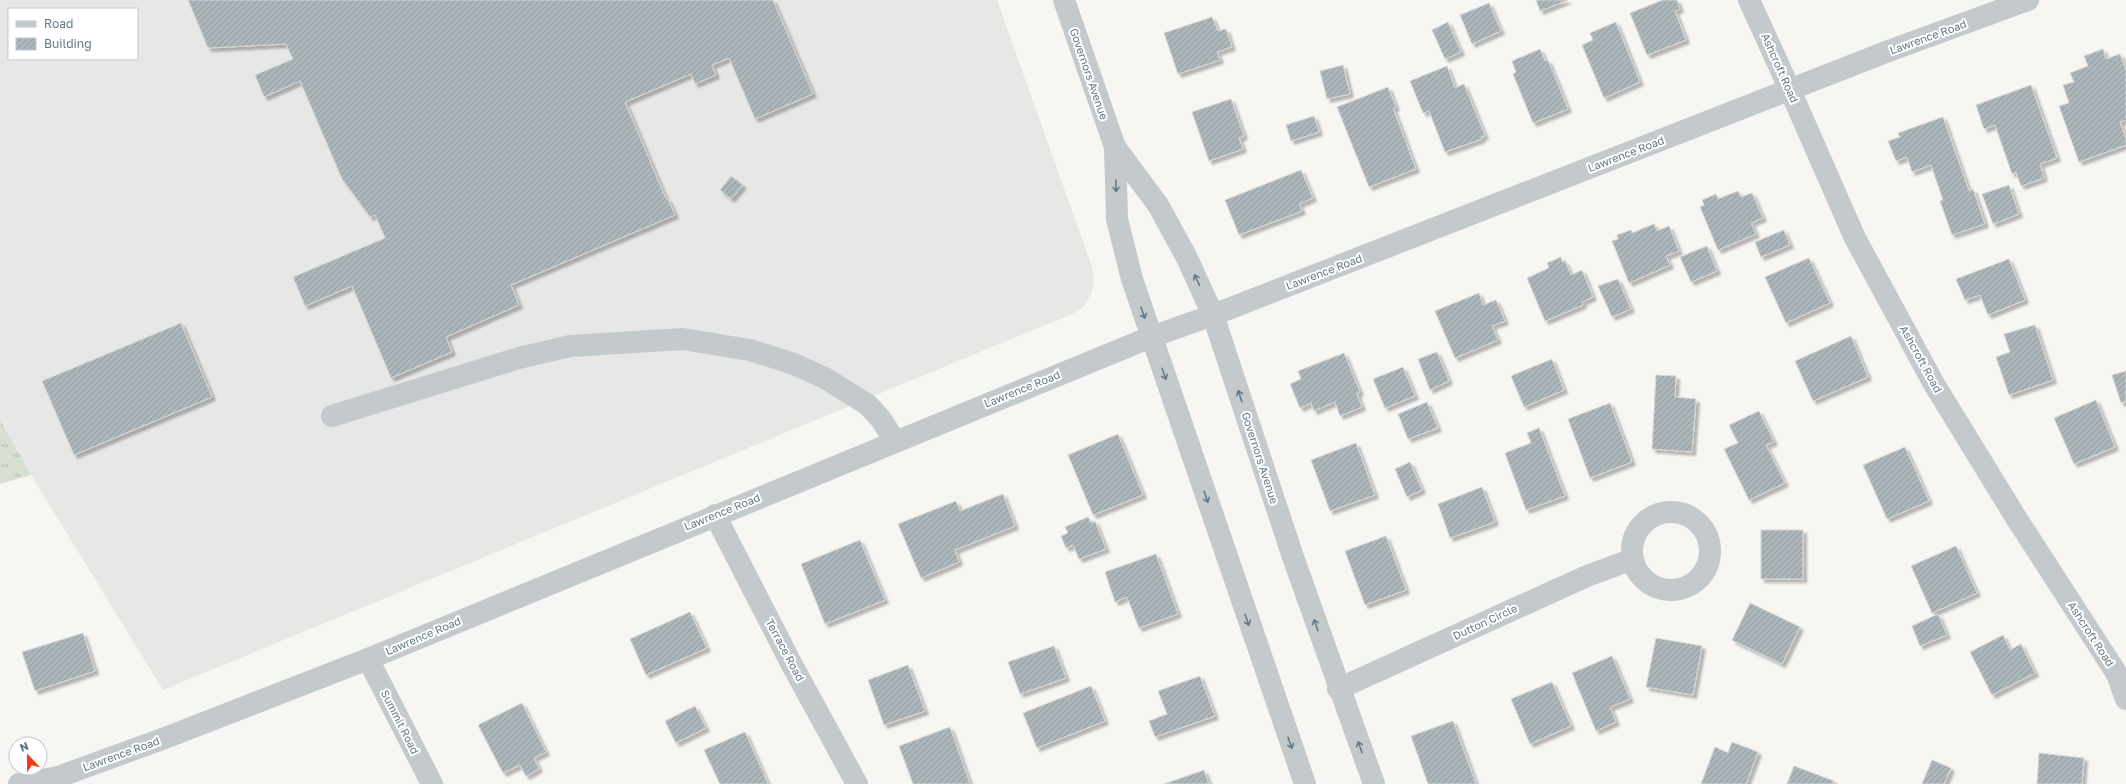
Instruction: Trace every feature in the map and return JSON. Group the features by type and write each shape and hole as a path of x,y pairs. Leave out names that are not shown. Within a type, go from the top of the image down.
{"street":[{"name":"Governors Avenue","path":"1064,0 1114,148 1117,219 1132,279 1305,784"},
{"name":"Ashcroft Road","path":"1749,0 1855,238 1934,384 2015,516 2117,674 2126,699"},
{"name":"Lawrence Road","path":"19,784 58,777 165,738 368,659 715,515 1151,337 1213,315 1790,90 2028,0"},
{"name":"Governors Avenue","path":"1114,148 1158,205 1213,315 1338,689 1374,784"},
{"path":"332,416 519,358 570,346 683,340 750,350 794,364 825,378 868,405 880,418 895,441"},
{"name":"Terrace Road","path":"715,515 791,663 857,784"},
{"name":"Dutton Circle","path":"1338,689 1587,576 1633,559"},
{"name":"Summit Road","path":"368,659 432,784"}],"shaded area":[{"path":"0,0 997,0 1091,264 1094,279 1091,294 1084,306 1072,314 163,690 31,475 0,420"}],"green space":[{"path":"0,420 31,475 0,484"}],"building":[{"path":"188,0 773,0 813,94 755,119 729,58 712,65 716,75 695,84 691,74 625,102 666,199 668,199 675,215 511,285 519,305 446,337 452,352 391,378 352,286 305,306 293,277 385,238 375,215 370,217 342,179 300,81 264,97 255,75 293,59 286,44 208,48"},
{"path":"1536,0 1568,0 1540,11"},
{"path":"1663,0 1677,0 1680,9 1675,11 1686,40 1647,55 1630,13"},
{"path":"1489,3 1501,31 1472,44 1460,15"},
{"path":"1212,17 1218,31 1226,29 1232,47 1217,52 1220,60 1178,74 1164,33"},
{"path":"1448,22 1461,52 1445,59 1432,30"},
{"path":"1616,22 1640,82 1604,98 1582,45 1593,40 1590,33"},
{"path":"1540,49 1545,61 1548,60 1568,109 1533,123 1513,74 1516,72 1512,61"},
{"path":"2103,49 2106,59 2120,54 2126,70 2126,120 2120,122 2126,139 2126,145 2079,162 2059,106 2069,103 2063,85 2074,82 2070,73 2088,66 2084,56"},
{"path":"1343,65 1350,94 1327,99 1320,71"},
{"path":"1447,66 1455,88 1464,84 1485,136 1481,137 1482,139 1445,152 1429,111 1423,113 1410,81"},
{"path":"2031,85 2057,158 2040,164 2044,178 2021,186 2016,172 2012,174 1995,125 1984,129 1976,105"},
{"path":"1388,87 1396,107 1393,108 1416,169 1369,187 1337,107"},
{"path":"1231,99 1244,136 1239,138 1243,149 1209,161 1192,112"},
{"path":"1314,116 1319,132 1291,141 1286,125"},
{"path":"1943,117 1969,191 1973,189 1985,224 1952,235 1940,201 1943,200 1931,165 1912,172 1907,157 1896,161 1888,141 1900,137 1898,133"},
{"path":"1301,170 1313,198 1299,204 1302,211 1239,235 1225,200"},
{"path":"731,176 743,185 731,199 720,190"},
{"path":"2009,185 2019,214 1993,224 1982,194"},
{"path":"1738,191 1741,197 1752,193 1763,218 1751,223 1756,234 1718,250 1700,207 1704,205 1702,200 1716,194 1718,199"},
{"path":"1654,224 1657,231 1669,226 1679,251 1666,256 1670,265 1629,283 1612,241 1618,239 1617,235 1631,230 1632,233"},
{"path":"1784,230 1790,245 1761,257 1755,242"},
{"path":"1707,246 1717,271 1691,282 1680,257"},
{"path":"1561,257 1562,262 1565,261 1571,275 1582,270 1593,297 1582,302 1583,305 1545,321 1527,278 1549,268 1547,263"},
{"path":"1809,258 1830,303 1786,323 1765,277"},
{"path":"2009,259 2025,300 1988,315 1980,295 1965,300 1956,279"},
{"path":"1618,279 1631,309 1612,317 1598,286"},
{"path":"1479,293 1483,305 1496,300 1505,321 1492,326 1498,340 1455,358 1435,311"},
{"path":"181,323 212,397 74,455 42,381"},
{"path":"2035,325 2053,380 2009,395 1996,357 2010,352 2004,334"},
{"path":"1851,336 1868,377 1813,401 1795,361"},
{"path":"1437,352 1449,381 1430,390 1418,359"},
{"path":"1344,353 1360,392 1357,394 1362,407 1340,416 1335,402 1314,411 1311,403 1300,408 1290,384 1301,379 1298,371"},
{"path":"1552,359 1564,390 1524,407 1511,376"},
{"path":"1403,367 1415,396 1385,408 1373,379"},
{"path":"2126,371 2126,401 2121,403 2112,375"},
{"path":"1656,375 1676,376 1675,397 1696,399 1692,452 1652,449"},
{"path":"2096,400 2115,447 2074,464 2054,418"},
{"path":"1427,402 1438,428 1408,439 1398,414"},
{"path":"1610,403 1632,462 1590,478 1568,419"},
{"path":"1759,411 1774,442 1766,445 1785,483 1749,500 1724,449 1738,443 1729,425"},
{"path":"1539,428 1565,496 1526,510 1505,453 1531,443 1527,433"},
{"path":"1118,434 1143,495 1093,515 1068,455"},
{"path":"1356,443 1375,495 1330,511 1311,460"},
{"path":"1905,447 1929,501 1887,519 1863,465"},
{"path":"1410,462 1422,490 1407,497 1395,469"},
{"path":"1482,487 1495,522 1450,538 1438,504"},
{"path":"1003,494 1015,526 955,550 959,562 921,578 898,524 956,501 960,511"},
{"path":"1088,517 1091,523 1095,521 1106,549 1079,559 1073,545 1066,548 1061,536 1068,533 1065,527"},
{"path":"1761,530 1803,530 1803,579 1761,579"},
{"path":"1386,536 1406,590 1365,605 1345,551"},
{"path":"860,540 885,600 825,624 801,564"},
{"path":"1956,546 1977,593 1932,613 1911,566"},
{"path":"1156,554 1178,614 1139,628 1127,597 1115,602 1105,572"},
{"path":"1750,603 1800,627 1782,664 1732,640"},
{"path":"690,612 707,648 646,675 630,639"},
{"path":"1938,614 1947,635 1920,646 1912,626"},
{"path":"83,633 95,671 35,691 22,652"},
{"path":"2003,635 2010,650 2021,644 2035,673 1992,695 1970,652"},
{"path":"1656,638 1702,646 1693,695 1646,687"},
{"path":"1054,646 1066,678 1020,694 1008,662"},
{"path":"1612,656 1630,699 1610,707 1616,722 1596,731 1572,673"},
{"path":"908,665 925,711 884,725 868,680"},
{"path":"1200,676 1215,716 1155,737 1149,721 1167,714 1158,691"},
{"path":"1552,682 1571,726 1530,744 1511,699"},
{"path":"1091,686 1105,721 1037,748 1023,713"},
{"path":"522,703 546,752 534,758 539,769 526,776 520,765 503,773 478,725"},
{"path":"695,706 706,728 676,743 665,721"},
{"path":"1453,721 1476,784 1428,784 1411,736"},
{"path":"950,727 970,784 913,784 899,746"},
{"path":"745,732 768,784 720,784 704,750"},
{"path":"1732,742 1758,752 1746,784 1701,784 1715,747 1728,753"},
{"path":"2039,753 2084,758 2082,784 2037,784"},
{"path":"1932,760 1951,768 1944,784 1922,784"},
{"path":"1794,766 1834,781 1832,784 1787,784"},
{"path":"1204,770 1209,784 1164,784"}]}
